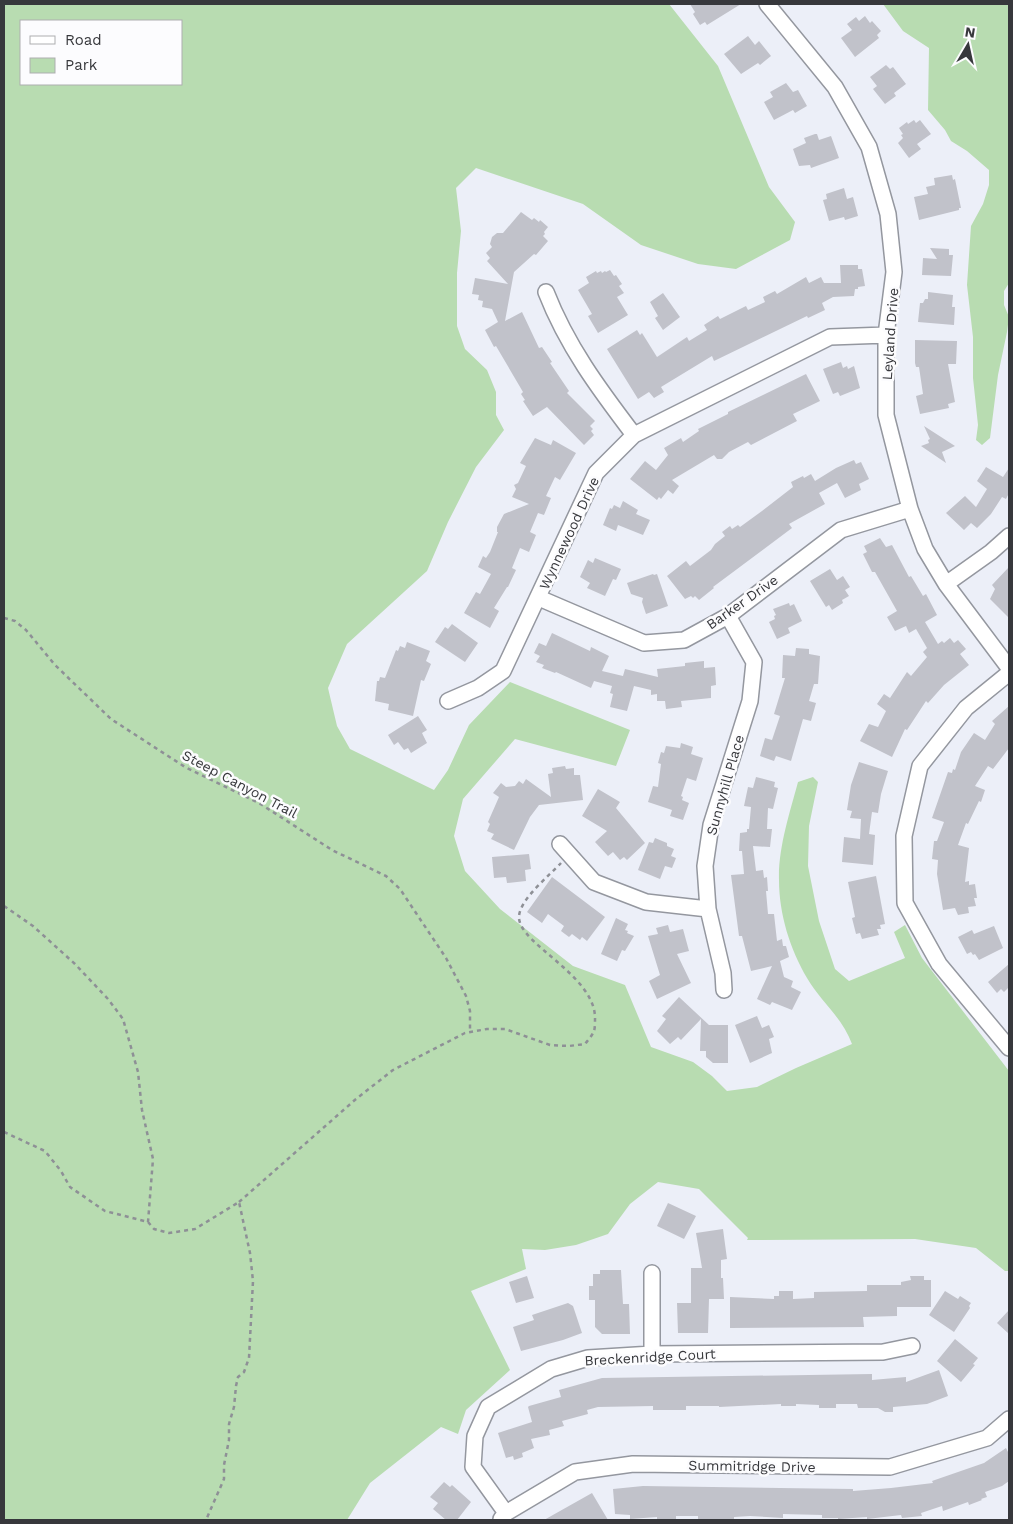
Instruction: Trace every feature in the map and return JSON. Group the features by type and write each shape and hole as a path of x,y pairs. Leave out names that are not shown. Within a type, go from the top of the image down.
{"street":[{"name":"Leyland Drive","path":"767,4 835,87 870,147 888,214 894,272 886,335 886,414 910,509 925,549 946,584 1009,668"},
{"path":"546,292 555,315 592,379 634,435"},
{"name":"Wynnewood Drive","path":"448,701 478,688 503,670 539,598 596,473 634,435 830,338 886,335"},
{"name":"Barker Drive","path":"539,598 644,643 684,640 728,616 841,530 910,509"},
{"path":"946,584 991,552 1009,536"},
{"name":"Sunnyhill Place","path":"724,990 723,973 708,909 705,866 711,825 750,701 754,662 728,616"},
{"path":"1009,673 966,708 920,766 904,836 905,903 939,964 1009,1048"},
{"path":"565,850 594,882 646,902 708,909"},
{"path":"652,1273 652,1354"},
{"name":"Breckenridge Court","path":"503,1516 473,1467 474,1436 488,1407 551,1369 588,1358 652,1354 883,1352 912,1346"},
{"name":"Summitridge Drive","path":"503,1516 574,1472 633,1464 890,1467 987,1438 1009,1419"}],"path":[{"name":"Steep Canyon Trail","path":"4,618 15,621 26,630 54,665 111,719 185,767 259,804 332,850 386,876 400,890 450,966 466,996 470,1012 470,1032"},
{"path":"4,1132 45,1151 61,1171 70,1187 105,1211 148,1222 154,1230 169,1233 195,1229 239,1202 356,1099 392,1070 465,1033 487,1029 505,1029 550,1045 569,1046 585,1044 594,1031 595,1011 590,997 575,978 520,926 519,916 523,903 565,850"},
{"path":"4,906 33,926 75,964 108,999 122,1019 138,1072 142,1110 153,1159 148,1222"},
{"path":"206,1520 224,1479 229,1424 234,1407 236,1386 238,1377 244,1372 249,1358 253,1281 250,1253 239,1202"}],"green space":[{"path":"4,4 669,4 718,66 769,187 795,222 790,240 736,269 698,264 641,245 583,204 476,168 456,188 461,231 457,273 457,326 465,349 487,370 496,392 496,415 504,430 476,467 448,522 427,571 347,644 328,688 337,726 350,749 434,790 448,770 469,725 510,682 630,730 616,766 515,739 463,799 454,836 465,871 500,909 573,966 625,985 651,1047 693,1062 712,1076 727,1091 757,1087 852,1044 843,1026 813,987 801,967 787,931 781,906 780,855 788,818 798,782 813,777 818,782 809,826 808,866 819,921 835,969 849,981 905,958 894,932 905,925 922,958 1009,1071 1009,1271 1005,1271 976,1248 915,1239 747,1240 748,1238 699,1189 658,1182 630,1204 608,1234 576,1245 545,1250 522,1249 526,1269 471,1291 510,1370 466,1410 458,1434 441,1427 370,1483 347,1520 4,1520"},
{"path":"883,4 1009,4 1009,283 1004,291 1004,305 1009,317 998,375 990,438 982,445 976,440 978,425 973,378 973,337 967,285 971,226 983,204 989,185 989,170 967,151 951,141 945,130 928,110 929,48 903,31"}],"building":[{"path":"690,4 741,4 707,25 705,22 700,25 693,14 695,12"},
{"path":"865,16 870,23 872,21 881,31 877,35 879,38 855,57 841,38 852,30 847,24 856,17 859,21"},
{"path":"748,36 755,45 759,41 771,56 760,65 758,63 741,74 724,54"},
{"path":"886,65 890,69 893,67 906,84 894,93 896,96 885,104 873,89 877,86 870,77"},
{"path":"786,83 793,92 798,90 807,106 795,113 793,110 774,120 764,102 773,97 770,92"},
{"path":"914,120 916,123 920,120 931,134 917,144 921,149 909,158 898,143 903,138 899,128 907,122 908,124"},
{"path":"817,134 819,140 831,136 839,158 811,168 810,165 799,166 793,149 806,143 804,138"},
{"path":"952,175 953,180 955,179 961,208 919,220 914,197 928,194 926,187 935,185 934,178"},
{"path":"844,188 847,199 853,197 858,216 845,220 844,217 829,221 823,200 827,199 826,194"},
{"path":"521,212 532,220 534,218 539,222 540,220 548,227 543,236 548,241 536,255 534,254 514,272 505,321 522,312 539,348 542,347 552,362 550,363 569,391 567,393 595,421 590,426 593,429 591,431 594,435 584,445 547,407 533,416 523,401 525,400 521,394 523,392 485,330 498,322 492,309 482,307 483,301 478,300 479,295 472,294 475,278 508,284 487,261 490,258 486,253 492,247 490,244 492,237 497,233 503,233"},
{"path":"930,248 949,249 949,255 953,255 951,276 922,275 923,258 937,259"},
{"path":"840,265 858,265 858,269 862,269 865,286 855,289 854,296 833,297 822,303 825,310 808,318 807,316 714,361 712,356 661,387 664,392 654,398 649,392 638,399 607,349 637,330 640,335 642,333 657,357 687,337 689,341 707,330 704,325 718,316 720,319 746,306 748,310 765,302 763,297 775,291 777,294 806,277 809,283 821,277 824,283 841,283"},
{"path":"610,270 622,284 619,286 624,293 617,297 628,315 598,333 588,316 592,314 578,290 589,283 586,277 596,271 597,273 601,271 602,273"},
{"path":"928,292 953,295 952,307 955,307 954,325 918,322 920,303 928,299"},
{"path":"663,293 680,317 663,330 655,318 658,316 650,302"},
{"path":"915,340 957,341 956,364 948,364 955,402 948,404 949,408 920,414 916,396 923,394 919,367 916,367 915,363"},
{"path":"841,362 843,368 847,366 848,369 854,366 860,388 840,396 838,392 833,394 823,369"},
{"path":"806,374 820,401 793,414 797,421 751,445 748,442 729,452 722,459 717,459 714,455 672,480 679,486 673,494 668,490 661,499 659,497 657,500 630,479 645,461 656,470 668,455 664,448 681,438 683,442 699,431 698,429 728,414 728,412"},
{"path":"924,426 955,446 942,452 946,463 921,446 929,443 928,440 930,439"},
{"path":"535,438 551,445 553,440 576,453 560,480 555,477 546,496 551,498 544,515 538,513 530,532 536,535 529,552 520,548 512,568 516,570 508,587 494,608 499,611 490,628 464,613 476,592 480,594 491,574 478,567 483,556 486,558 490,552 498,532 497,527 504,514 529,504 512,497 516,489 514,485 518,483 526,466 520,463"},
{"path":"854,460 856,464 861,462 869,479 859,484 861,490 845,498 837,483 819,493 825,504 789,524 792,528 713,587 699,600 695,596 685,599 667,576 686,561 690,566 711,550 725,536 722,532 730,526 732,529 738,525 740,527 793,487 791,482 811,474 815,481"},
{"path":"986,467 1003,477 1009,468 1009,493 1006,499 1002,497 991,514 977,528 971,523 964,530 946,513 965,496 976,507 987,489 977,481"},
{"path":"623,501 638,510 636,514 650,520 643,535 618,525 616,531 603,525 610,508 612,509 614,505 620,508"},
{"path":"880,538 886,547 892,545 909,577 911,576 923,596 926,594 937,615 925,622 938,644 942,641 944,643 950,638 954,643 958,640 966,649 960,654 969,665 944,685 928,703 926,701 907,730 905,729 892,757 860,741 869,724 878,727 886,711 877,704 884,694 890,698 907,672 911,676 927,657 923,652 927,648 916,629 909,633 906,626 895,631 887,617 897,611 863,554 867,552 864,546"},
{"path":"595,558 621,569 616,580 613,579 605,596 587,588 590,583 580,577 588,560 593,563"},
{"path":"1009,567 1009,618 990,599 995,589 992,585"},
{"path":"830,569 837,580 843,576 850,587 845,590 849,596 842,600 843,603 832,610 829,605 826,607 810,581"},
{"path":"657,574 668,606 646,614 642,602 643,598 631,594 627,583"},
{"path":"789,603 790,606 794,604 802,621 788,628 790,633 777,639 769,622 775,619 774,616 776,615 773,609"},
{"path":"452,624 478,643 465,662 435,642 445,627 448,629"},
{"path":"552,633 590,651 591,647 609,656 602,671 623,676 625,669 658,677 657,669 685,666 685,663 704,661 704,668 715,667 716,685 711,686 711,698 681,701 682,707 666,709 665,701 657,701 657,694 651,695 651,690 634,686 627,711 610,707 613,694 610,693 612,686 594,681 591,688 556,672 542,668 544,665 536,662 540,656 534,653 539,643 546,646"},
{"path":"407,642 430,651 426,661 431,664 424,681 421,680 413,716 388,710 389,704 375,701 377,681 379,681 380,677 385,678 396,650 398,651 400,646 405,648"},
{"path":"796,648 809,649 809,654 820,656 818,684 814,684 809,701 816,703 811,721 803,719 791,761 776,756 774,761 760,756 765,738 772,740 780,716 774,714 785,678 782,678 783,655 795,656"},
{"path":"1009,706 1009,748 993,769 988,766 975,786 985,790 981,802 979,801 968,824 966,823 958,845 969,848 965,882 969,881 969,885 975,884 977,898 974,898 976,906 968,907 969,913 958,915 955,908 943,910 937,874 938,860 932,859 934,841 937,841 944,822 932,818 948,772 952,773 953,769 955,770 961,752 974,733 985,740 995,724 992,721"},
{"path":"418,716 427,730 422,733 427,743 411,753 408,748 404,750 398,742 394,745 388,735"},
{"path":"681,743 693,747 691,754 703,758 696,781 687,778 681,796 683,797 682,800 689,803 683,820 670,816 672,810 648,802 653,786 658,787 661,764 658,763 661,752 664,753 666,746 680,748"},
{"path":"859,762 888,771 878,813 872,812 869,834 875,835 873,865 842,862 844,837 860,839 861,819 850,818 852,811 847,810 851,785"},
{"path":"565,766 566,769 574,768 574,775 580,775 583,800 539,805 530,817 514,850 491,839 494,834 487,831 490,824 488,822 499,797 493,793 501,783 506,787 515,786 519,781 523,784 526,779 551,797 548,774 553,773 552,768"},
{"path":"756,777 775,782 774,787 778,788 773,809 768,808 767,829 772,829 770,847 753,846 756,871 763,870 764,878 767,877 768,914 774,914 777,941 782,939 783,946 786,946 789,957 780,961 784,977 793,981 791,987 801,992 792,1010 772,1002 770,1005 757,999 772,966 751,971 742,936 739,936 731,875 744,874 742,851 739,851 740,833 747,832 747,829 749,829 751,807 744,806 748,787 753,788"},
{"path":"598,789 620,802 616,808 645,843 627,860 624,857 620,860 613,852 608,856 595,842 607,831 582,816"},
{"path":"655,838 667,843 667,846 674,849 671,856 676,858 672,868 665,866 660,879 638,870 649,842 653,843"},
{"path":"529,854 531,869 525,870 526,881 507,883 506,877 494,878 492,857"},
{"path":"876,876 885,924 880,925 881,929 877,929 879,935 862,939 860,933 856,934 852,918 855,917 848,882"},
{"path":"552,877 605,917 587,941 582,937 580,940 572,934 569,937 561,931 564,926 548,914 542,923 527,912"},
{"path":"616,918 628,924 625,930 634,936 625,951 622,950 617,961 601,954"},
{"path":"668,925 670,932 683,929 689,951 677,954 691,983 657,999 649,981 660,975 648,936 658,934 656,928"},
{"path":"994,926 1003,948 979,960 971,952 967,954 958,937 972,930 974,934"},
{"path":"1009,964 1009,987 1004,992 1001,989 997,993 988,982"},
{"path":"679,997 709,1025 728,1025 728,1063 713,1063 706,1057 706,1051 700,1051 701,1019 681,1040 678,1037 670,1044 657,1031 666,1019 662,1016"},
{"path":"757,1016 762,1028 769,1025 774,1037 769,1039 772,1053 750,1063 735,1025"},
{"path":"668,1203 696,1216 684,1239 657,1226"},
{"path":"723,1229 727,1259 721,1260 724,1299 709,1299 708,1333 678,1333 677,1303 691,1303 691,1268 702,1268 696,1233"},
{"path":"600,1270 621,1270 623,1304 629,1304 630,1334 602,1334 595,1327 595,1300 589,1300 589,1286 593,1286 593,1274 600,1274"},
{"path":"527,1276 534,1298 516,1303 509,1282"},
{"path":"910,1276 924,1276 924,1280 931,1280 931,1307 897,1307 897,1316 863,1317 864,1327 730,1328 730,1297 774,1299 774,1296 779,1296 779,1291 793,1291 793,1299 814,1298 814,1292 867,1291 867,1285 901,1285 901,1282 911,1280"},
{"path":"945,1291 958,1299 960,1296 971,1303 970,1308 954,1332 929,1315"},
{"path":"568,1303 573,1306 582,1333 521,1351 513,1327 534,1320 532,1315"},
{"path":"1009,1310 1009,1334 997,1323"},
{"path":"955,1339 978,1358 973,1364 975,1365 961,1382 937,1361"},
{"path":"939,1370 948,1396 927,1404 893,1407 893,1412 885,1412 878,1408 858,1408 857,1404 836,1404 836,1408 819,1408 819,1405 796,1404 796,1406 781,1406 781,1404 719,1407 686,1406 686,1410 653,1410 653,1406 598,1407 587,1410 588,1414 562,1421 564,1426 549,1430 550,1435 531,1439 534,1448 522,1453 523,1457 514,1460 513,1456 506,1458 498,1433 532,1422 528,1407 561,1397 559,1390 602,1378 872,1374 872,1380 906,1377 906,1382"},
{"path":"1006,1448 1009,1454 1009,1481 1002,1486 985,1492 987,1497 982,1500 969,1505 968,1502 943,1511 942,1506 921,1513 922,1516 902,1518 901,1515 867,1519 867,1517 838,1519 822,1518 822,1515 783,1514 783,1518 750,1516 734,1517 734,1520 698,1519 698,1516 676,1516 676,1520 657,1520 657,1517 630,1519 630,1515 615,1514 613,1489 643,1486 853,1489 853,1491 891,1488 933,1483 932,1481 984,1463"},
{"path":"444,1482 450,1487 452,1485 471,1502 457,1520 446,1520 433,1509 438,1503 430,1497"},
{"path":"592,1493 608,1520 544,1520"}]}
